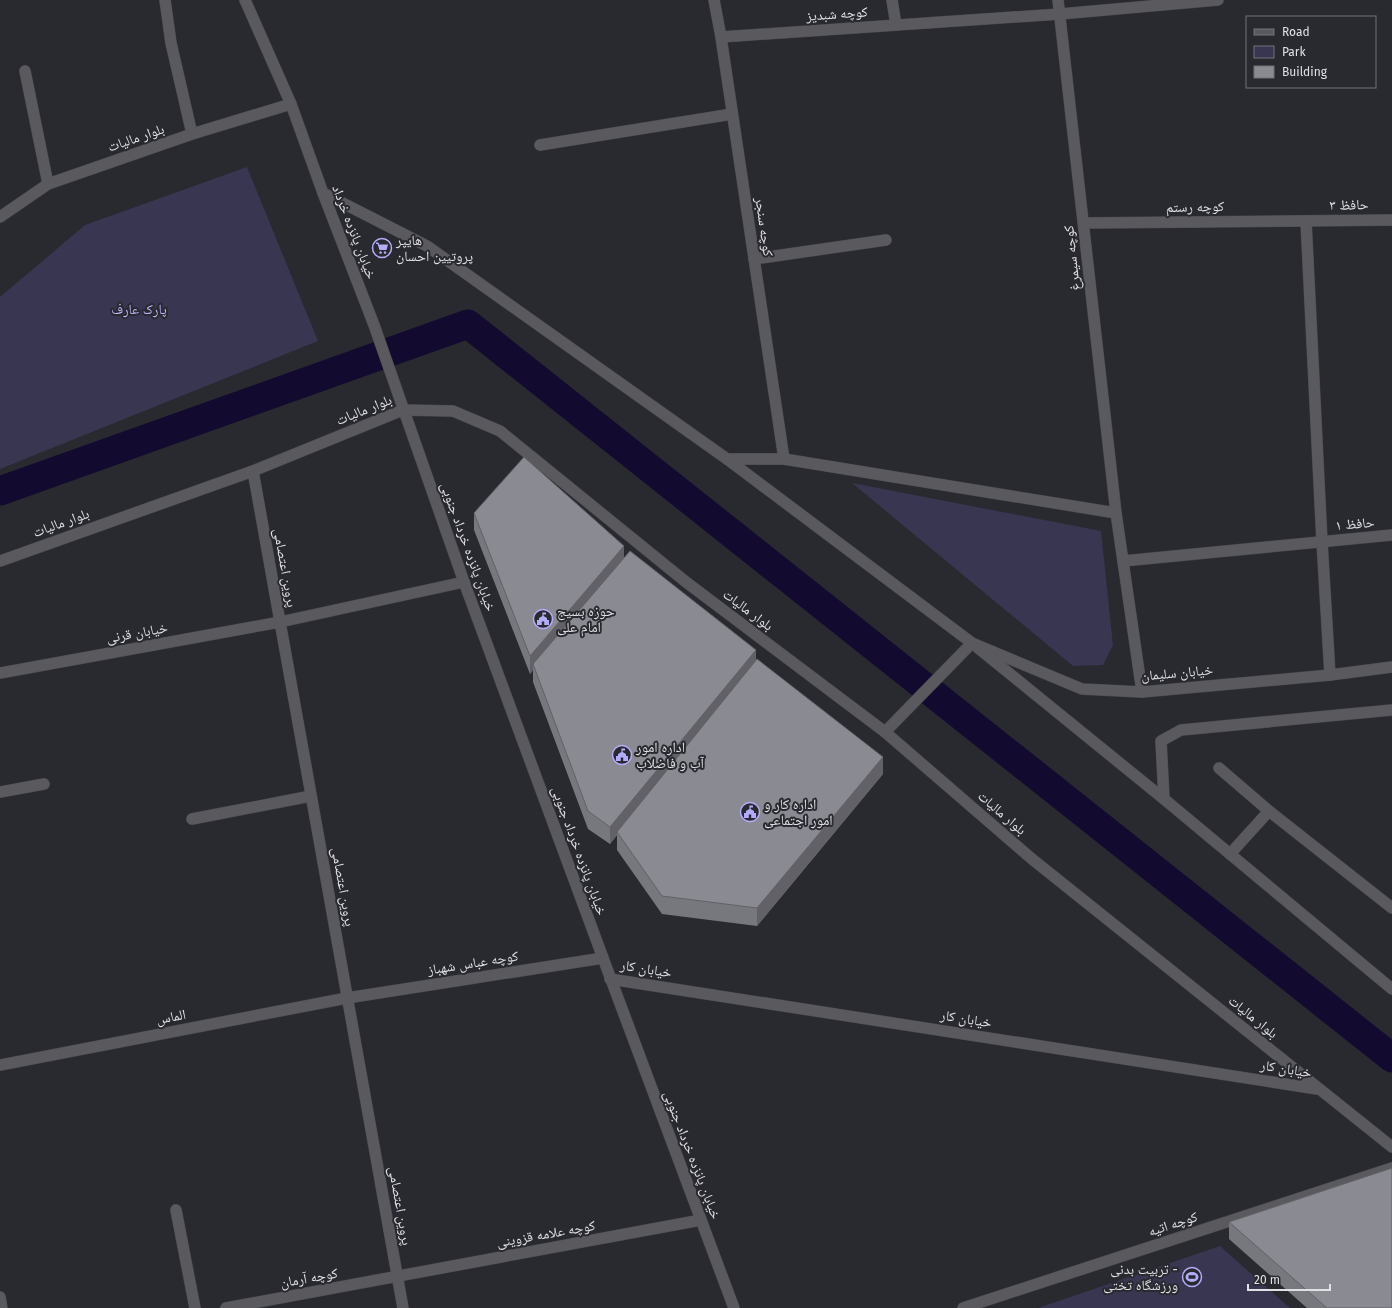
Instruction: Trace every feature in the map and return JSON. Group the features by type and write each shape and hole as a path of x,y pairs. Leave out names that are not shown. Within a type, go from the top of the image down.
{"street":[{"path":"164,0 171,43 192,134"},
{"name":"خیابان پانزده خرداد","path":"245,0 291,104 323,193 374,325 402,407"},
{"name":"کوچه سنجر","path":"714,0 721,37 784,459"},
{"path":"892,0 896,25"},
{"name":"کوچه سیمرغ","path":"1058,0 1116,513 1142,692"},
{"name":"کوچه شبدیز","path":"721,37 1060,14 1218,0"},
{"path":"25,71 48,184"},
{"name":"بلوار مالیات","path":"0,217 48,184 192,134 291,104"},
{"path":"540,145 732,114"},
{"path":"323,193 427,246 727,459 972,643 1164,799 1392,989"},
{"name":"حافظ ۳","path":"1306,221 1392,220"},
{"path":"1306,221 1330,675"},
{"name":"کوچه رستم","path":"1084,223 1306,221"},
{"path":"754,259 886,240"},
{"name":"بلوار مالیات","path":"0,560 253,471 402,407 453,411 500,431 686,582 885,732 1032,859 1392,1147"},
{"name":"خیابان پانزده خرداد جنوبی","path":"402,407 464,582 610,979 734,1308"},
{"path":"727,459 784,459 1116,513"},
{"name":"پروین اعتصامی","path":"253,471 403,1308"},
{"name":"حافظ ۱","path":"1123,561 1392,535"},
{"name":"خیابان قرنی","path":"0,673 280,622 464,582"},
{"path":"885,732 972,643"},
{"name":"خیابان سلیمان","path":"972,643 1082,689 1142,692 1330,675 1392,667"},
{"path":"1164,799 1161,741 1181,730 1392,710"},
{"path":"1219,768 1269,811 1392,908"},
{"path":"0,792 44,784"},
{"path":"192,819 311,796"},
{"path":"1230,854 1269,811"},
{"name":"کوچه عباس شهباز","path":"347,998 603,958"},
{"name":"خیابان کار","path":"610,979 1318,1089"},
{"name":"الماس","path":"0,1065 347,998"},
{"name":"کوچه اتیه","path":"963,1308 1392,1168"},
{"path":"176,1210 195,1308"},
{"name":"کوچه علامه قزوینی","path":"397,1276 701,1220"},
{"name":"کوچه آرمان","path":"226,1308 397,1276"},
{"path":"0,1297 2,1308"}],"green space":[{"name":"پارک عارف","path":"247,167 318,341 0,469 0,297 85,225"},
{"path":"852,483 1101,531 1113,645 1103,665 1073,666"},
{"name":"تربیت بدنی - ورزشگاه تختی","path":"1220,1246 1290,1308 1038,1308"}],"building":[{"name":"حوزه بسیج امام علی","path":"524,457 624,546 530,656 474,513"},
{"name":"اداره امور آب و فاضلاب","path":"630,551 756,650 610,827 588,811 533,664"},
{"name":"اداره کار و امور اجتماعی","path":"757,659 883,757 757,908 662,896 617,832"},
{"path":"1392,1168 1392,1308 1327,1308 1229,1222"}],"waterway":[{"path":"0,491 468,324 1392,1058"}],"place":[{"name":"هایپر پروتیین احسان","path":"382,248"},
{"name":"حوزه بسیج امام علی","path":"543,619"},
{"name":"اداره امور آب و فاضلاب","path":"622,755"},
{"name":"اداره کار و امور اجتماعی","path":"750,812"},
{"name":"تربیت بدنی - ورزشگاه تختی","path":"1192,1277"}]}
